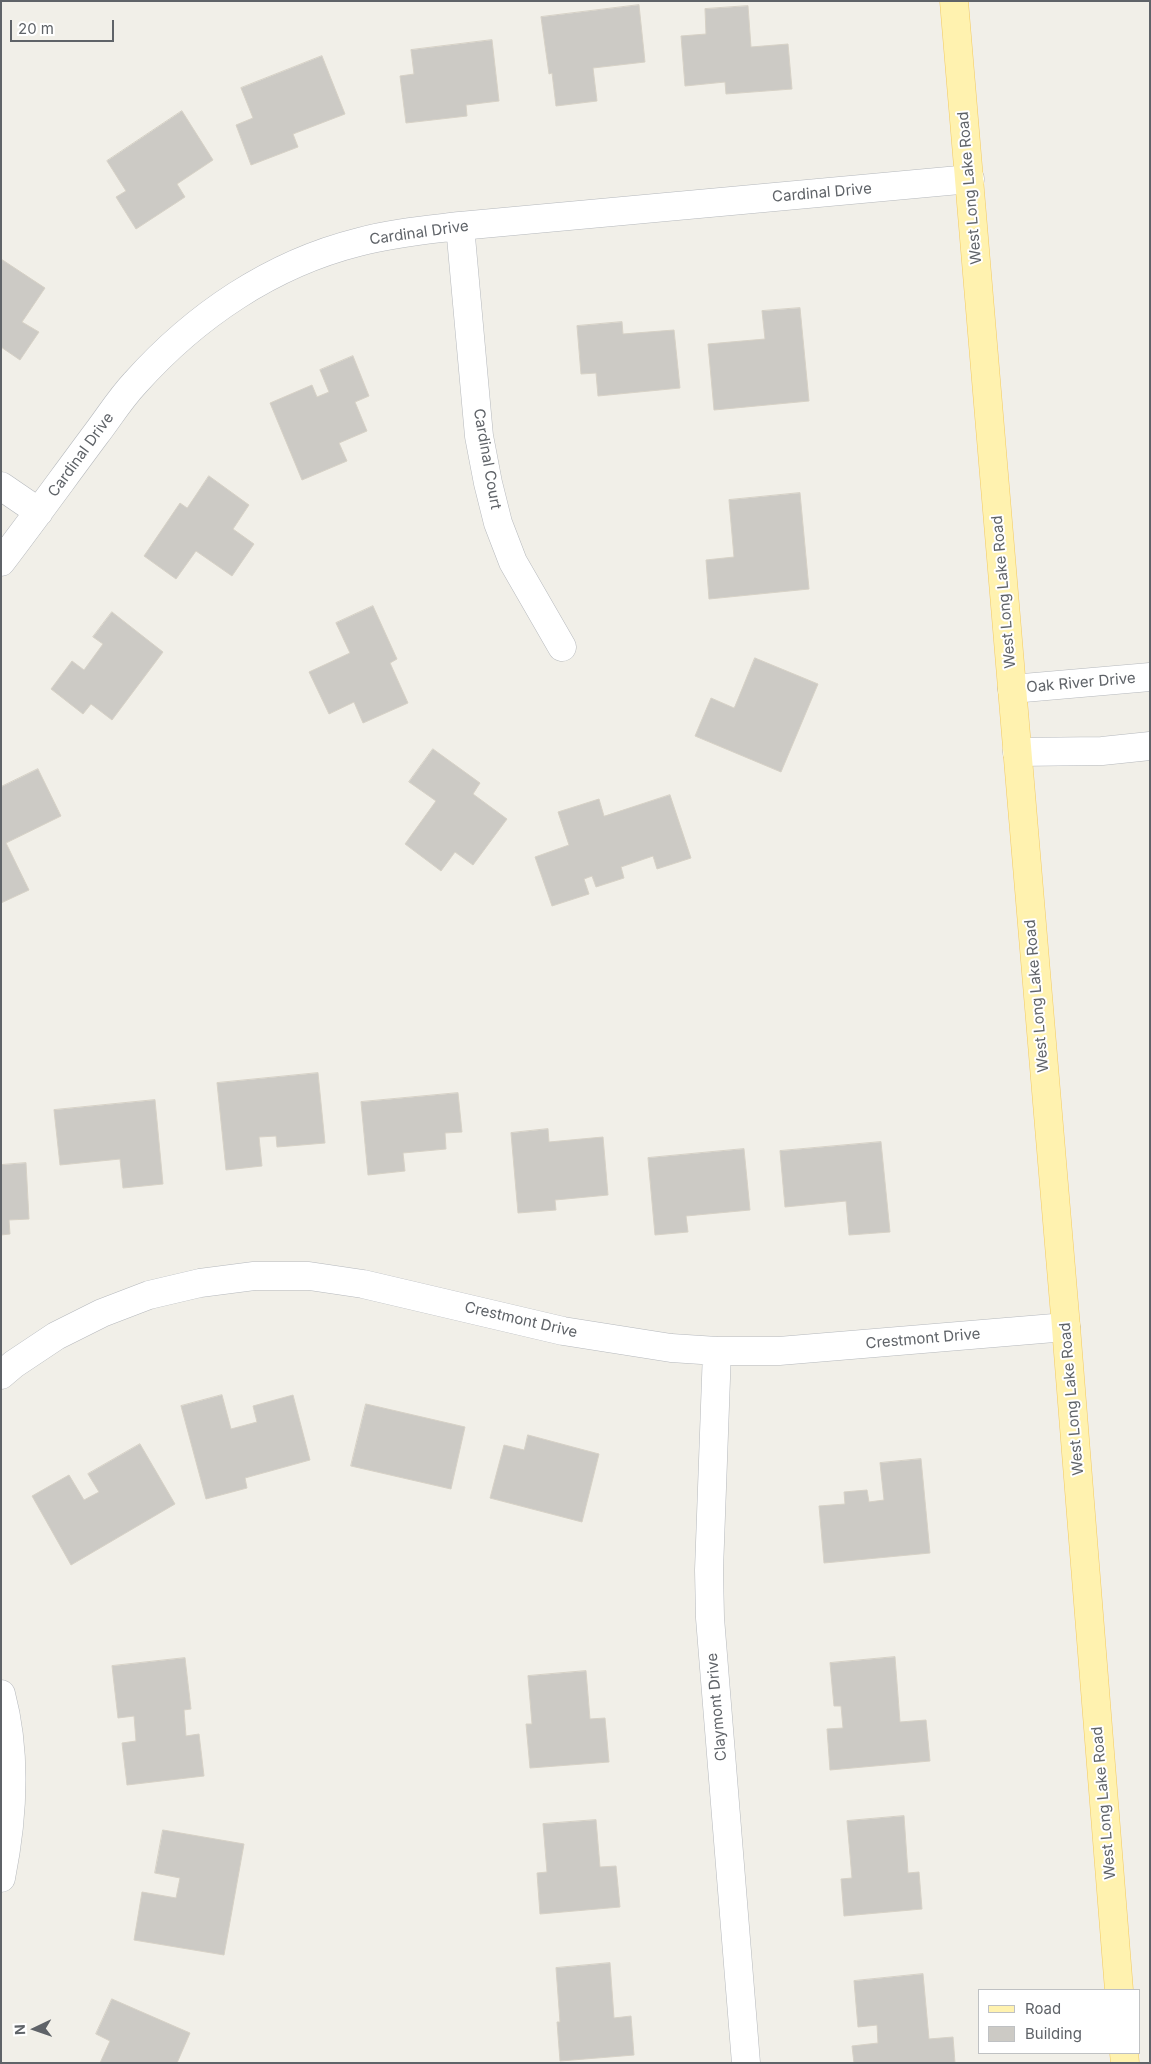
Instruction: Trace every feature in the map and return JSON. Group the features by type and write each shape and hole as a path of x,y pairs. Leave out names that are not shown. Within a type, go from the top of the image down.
{"main road":[{"name":"West Long Lake Road","path":"954,1 1066,1327 1119,1989"}],"street":[{"name":"Cardinal Drive","path":"1,562 133,384 166,350 200,321 234,296 300,262 359,242 402,233 970,179"},
{"name":"Cardinal Court","path":"460,226 479,436 488,483 498,523 513,562 562,647"},
{"path":"1,486 39,512"},
{"name":"Oak River Drive","path":"1012,689 1150,677"},
{"path":"1017,752 1102,750 1150,746"},
{"name":"Crestmont Drive","path":"1,1375 56,1336 109,1310 149,1295 174,1289 200,1283 254,1276 309,1276 363,1284 563,1331 661,1347 717,1351 779,1351 1066,1327"},
{"name":"Claymont Drive","path":"717,1351 709,1570 710,1618 746,2063"},
{"path":"1,1694 10,1749 12,1797 8,1846 1,1878"}],"building":[{"path":"639,5 645,62 593,68 597,101 556,106 552,73 549,74 541,17"},
{"path":"748,6 751,47 788,44 792,89 726,94 725,82 685,86 681,36 706,34 705,9"},
{"path":"492,40 499,101 466,105 467,116 406,123 400,76 414,74 411,50"},
{"path":"322,56 345,114 293,134 298,147 251,165 236,125 253,118 241,88"},
{"path":"182,111 213,160 177,184 185,197 136,229 116,197 126,191 107,161"},
{"path":"1,259 45,288 22,322 39,332 20,360 1,347"},
{"path":"800,308 809,401 714,410 708,344 765,339 762,311"},
{"path":"622,322 623,334 674,330 680,388 598,396 596,373 581,374 577,326"},
{"path":"353,356 369,396 355,402 367,431 339,443 347,461 302,480 270,403 312,385 317,397 329,392 320,370"},
{"path":"209,476 249,505 233,529 254,544 232,576 196,551 176,579 144,556 180,503 187,508"},
{"path":"800,493 809,589 709,599 706,560 734,557 729,500"},
{"path":"373,606 397,659 390,663 408,703 363,723 354,702 329,714 309,672 350,653 336,623"},
{"path":"112,612 163,652 112,720 91,704 83,714 51,689 72,661 84,670 103,644 93,637"},
{"path":"755,658 818,684 781,772 695,736 711,698 734,708"},
{"path":"433,749 480,783 473,794 507,819 473,865 455,852 441,871 405,844 436,801 409,782"},
{"path":"38,769 61,816 6,843 29,890 1,903 1,787"},
{"path":"670,795 691,858 657,869 653,856 621,867 624,878 596,887 592,876 584,879 589,894 552,906 535,857 569,845 558,812 599,799 604,816"},
{"path":"318,1073 325,1143 277,1147 276,1136 259,1137 262,1166 226,1170 217,1083"},
{"path":"458,1093 462,1132 445,1133 446,1149 403,1153 405,1171 368,1175 361,1102"},
{"path":"155,1100 163,1184 123,1188 120,1159 60,1165 54,1110"},
{"path":"548,1129 549,1142 603,1137 608,1195 555,1200 556,1210 518,1213 511,1133"},
{"path":"881,1142 890,1232 849,1235 846,1201 785,1207 780,1151"},
{"path":"744,1149 750,1210 686,1216 688,1232 655,1235 648,1158"},
{"path":"26,1163 29,1219 9,1220 10,1234 1,1235 1,1165"},
{"path":"222,1395 231,1429 257,1422 253,1406 293,1395 310,1460 245,1478 247,1488 206,1499 181,1406"},
{"path":"366,1404 465,1427 451,1489 351,1466"},
{"path":"528,1435 599,1454 582,1522 490,1498 504,1445 524,1450"},
{"path":"140,1444 175,1504 71,1565 32,1496 69,1475 84,1500 99,1492 88,1474"},
{"path":"921,1459 930,1553 824,1563 819,1506 845,1504 844,1492 867,1490 869,1502 884,1500 880,1463"},
{"path":"895,1657 900,1722 926,1720 930,1761 830,1770 827,1729 843,1728 841,1706 834,1706 830,1663"},
{"path":"185,1658 191,1709 184,1710 186,1736 199,1734 204,1776 127,1785 122,1743 136,1741 134,1716 118,1718 112,1666"},
{"path":"586,1671 590,1719 605,1718 609,1762 530,1768 526,1724 532,1724 528,1676"},
{"path":"904,1816 908,1873 919,1872 922,1909 844,1916 841,1879 852,1878 847,1821"},
{"path":"596,1820 600,1867 616,1866 620,1907 540,1914 537,1873 547,1872 543,1824"},
{"path":"163,1830 244,1844 224,1955 134,1940 142,1892 176,1898 180,1878 155,1873"},
{"path":"610,1963 614,2018 631,2016 634,2055 560,2061 557,2022 560,2022 556,1968"},
{"path":"923,1974 929,2039 953,2037 955,2063 854,2063 852,2046 878,2043 877,2025 858,2027 854,1981"},
{"path":"112,1999 190,2033 177,2063 100,2063 110,2041 96,2034"}]}
